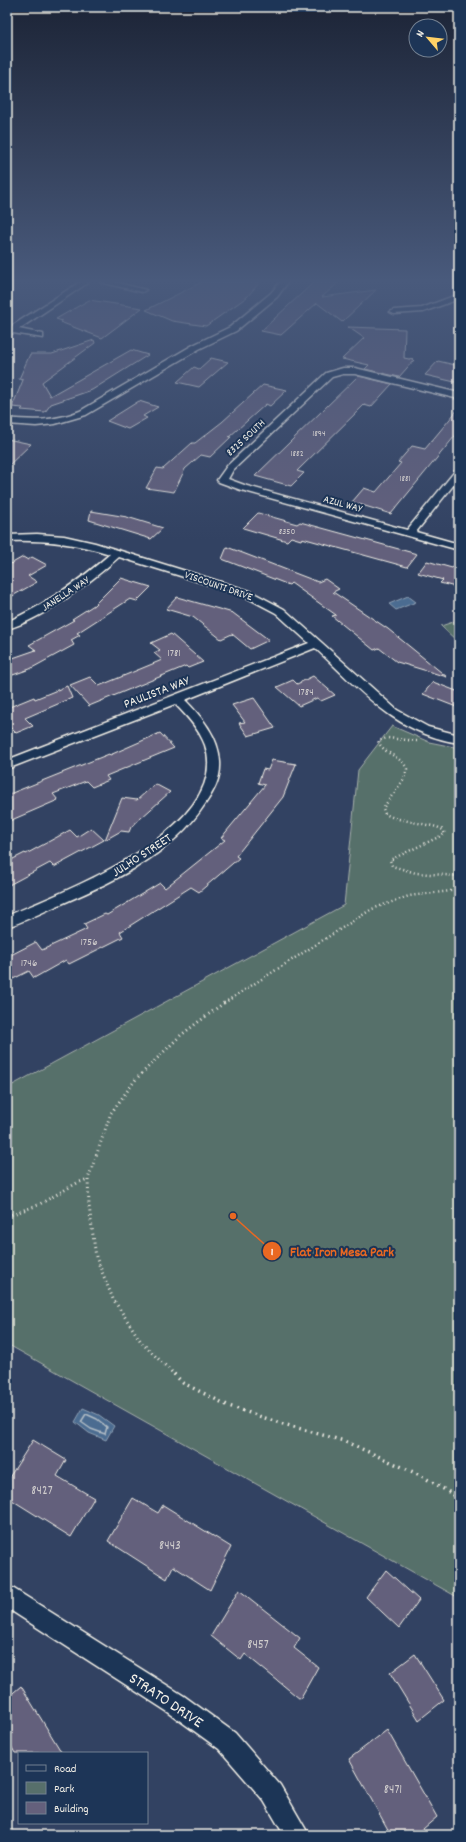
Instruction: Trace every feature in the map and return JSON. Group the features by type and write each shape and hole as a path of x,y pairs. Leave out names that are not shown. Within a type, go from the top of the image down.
{"street":[{"path":"7,421 39,424 71,419 160,368"},
{"name":"8325 SOUTH","path":"222,480 230,468 329,375 343,370 459,396"},
{"path":"410,533 459,472"},
{"name":"AZUL WAY","path":"222,480 244,488 459,547"},
{"name":"VISCOUNTI DRIVE","path":"7,538 37,537 64,539 118,553 246,593 280,612 393,713 408,723 428,732 459,739"},
{"name":"JANELLA WAY","path":"7,626 48,605 77,587 118,553"},
{"name":"PAULISTA WAY","path":"7,764 316,644"},
{"name":"JULHO STREET","path":"7,922 125,867 156,848 182,826 201,802 213,777 213,753 204,730 176,698"},
{"name":"STRATO DRIVE","path":"7,1596 176,1704 227,1741 272,1793 297,1835"}],"path":[{"path":"428,732 416,741 387,738 378,741 379,746 383,750 406,763 408,768 407,774 389,797 383,808 385,814 394,818 443,830 445,834 390,860 392,866 403,870 423,874 459,876"},
{"path":"459,890 409,896 372,909 224,1002 181,1035 136,1080 111,1113 88,1179 89,1206 96,1257 113,1299 142,1343 183,1383 229,1406 280,1423 344,1441 420,1475 459,1498"},
{"path":"7,1216 19,1213 48,1200 77,1182 88,1179"}],"green space":[{"path":"459,620 459,643 441,626"},
{"path":"392,726 429,742 459,748 459,1598 7,1344 7,1088 344,905 358,770"}],"water":[{"path":"408,596 416,602 396,610 389,604"},
{"path":"83,1408 99,1415 114,1426 106,1440 89,1433 75,1422"}],"building":[{"path":"24,368 61,368 42,382 50,396 99,368 127,368 92,390 51,404 45,412 21,410 23,408 12,407 23,380 19,379"},
{"path":"193,368 221,368 199,387 177,382"},
{"path":"366,368 407,368 399,377 365,369"},
{"path":"432,368 459,368 459,383 425,375"},
{"path":"358,376 392,384 371,407 364,405 297,471 304,473 291,486 255,476"},
{"path":"263,385 287,390 270,406 266,404 229,437 231,437 210,457 201,455 185,469 174,492 146,488 157,468 163,469 192,443 195,443 222,422"},
{"path":"139,401 158,407 143,416 147,418 128,429 107,421"},
{"path":"459,408 459,431 391,514 352,502 364,488 376,492 401,463 398,462 412,446 425,449"},
{"path":"7,439 31,444 7,467"},
{"path":"91,511 127,517 163,528 151,539 89,520"},
{"path":"258,513 297,524 300,522 417,554 407,567 302,538 301,540 291,537 287,541 243,528"},
{"path":"227,547 318,582 325,579 339,589 333,592 388,629 447,677 397,662 379,648 374,650 332,616 336,615 291,583 289,585 222,559"},
{"path":"23,557 28,560 32,557 47,565 28,576 37,582 7,599 7,566"},
{"path":"459,558 459,588 440,583 443,580 418,573 427,561 452,568"},
{"path":"121,578 151,587 137,601 130,599 77,633 80,635 71,640 74,645 30,669 7,677 7,660 36,650 29,645 74,620 72,619 94,605"},
{"path":"177,597 233,613 269,640 250,649 232,634 221,639 193,617 166,609"},
{"path":"171,634 203,662 188,668 186,666 89,706 70,685 90,677 99,686 162,660 154,653 160,650 151,643"},
{"path":"313,676 335,695 321,701 317,698 299,706 277,687 293,680 297,684"},
{"path":"433,682 459,692 459,708 423,694"},
{"path":"67,686 72,698 25,718 33,726 16,733 7,724 7,708"},
{"path":"254,698 275,728 248,736 239,723 245,722 232,705"},
{"path":"160,733 174,748 106,776 109,780 92,787 86,781 53,794 58,800 7,822 7,795 109,754 110,755"},
{"path":"272,760 296,764 283,797 236,856 239,858 199,892 191,887 120,932 123,937 69,964 66,960 34,978 29,971 7,982 7,957 36,942 42,950 87,929 84,924 105,914 107,915 160,883 165,888 225,840 221,838 265,785 258,783 263,769 268,770"},
{"path":"155,784 170,792 131,827 129,832 121,831 105,840 122,798 137,800"},
{"path":"91,828 104,840 54,867 50,863 7,886 7,862 25,853 26,854 70,830 77,837"},
{"path":"33,1440 66,1460 57,1476 94,1498 71,1537 7,1497 7,1481"},
{"path":"133,1498 158,1513 163,1505 231,1547 210,1590 173,1566 167,1579 108,1541"},
{"path":"386,1570 419,1600 399,1628 366,1597"},
{"path":"239,1590 300,1638 294,1648 318,1667 300,1699 245,1654 241,1660 211,1636"},
{"path":"415,1654 444,1700 419,1720 390,1673"},
{"path":"21,1686 61,1752 15,1753 7,1739 7,1698"},
{"path":"387,1730 437,1817 416,1835 391,1835 349,1759"}],"place":[{"name":"Flat Iron Mesa Park","path":"233,1216"}]}
